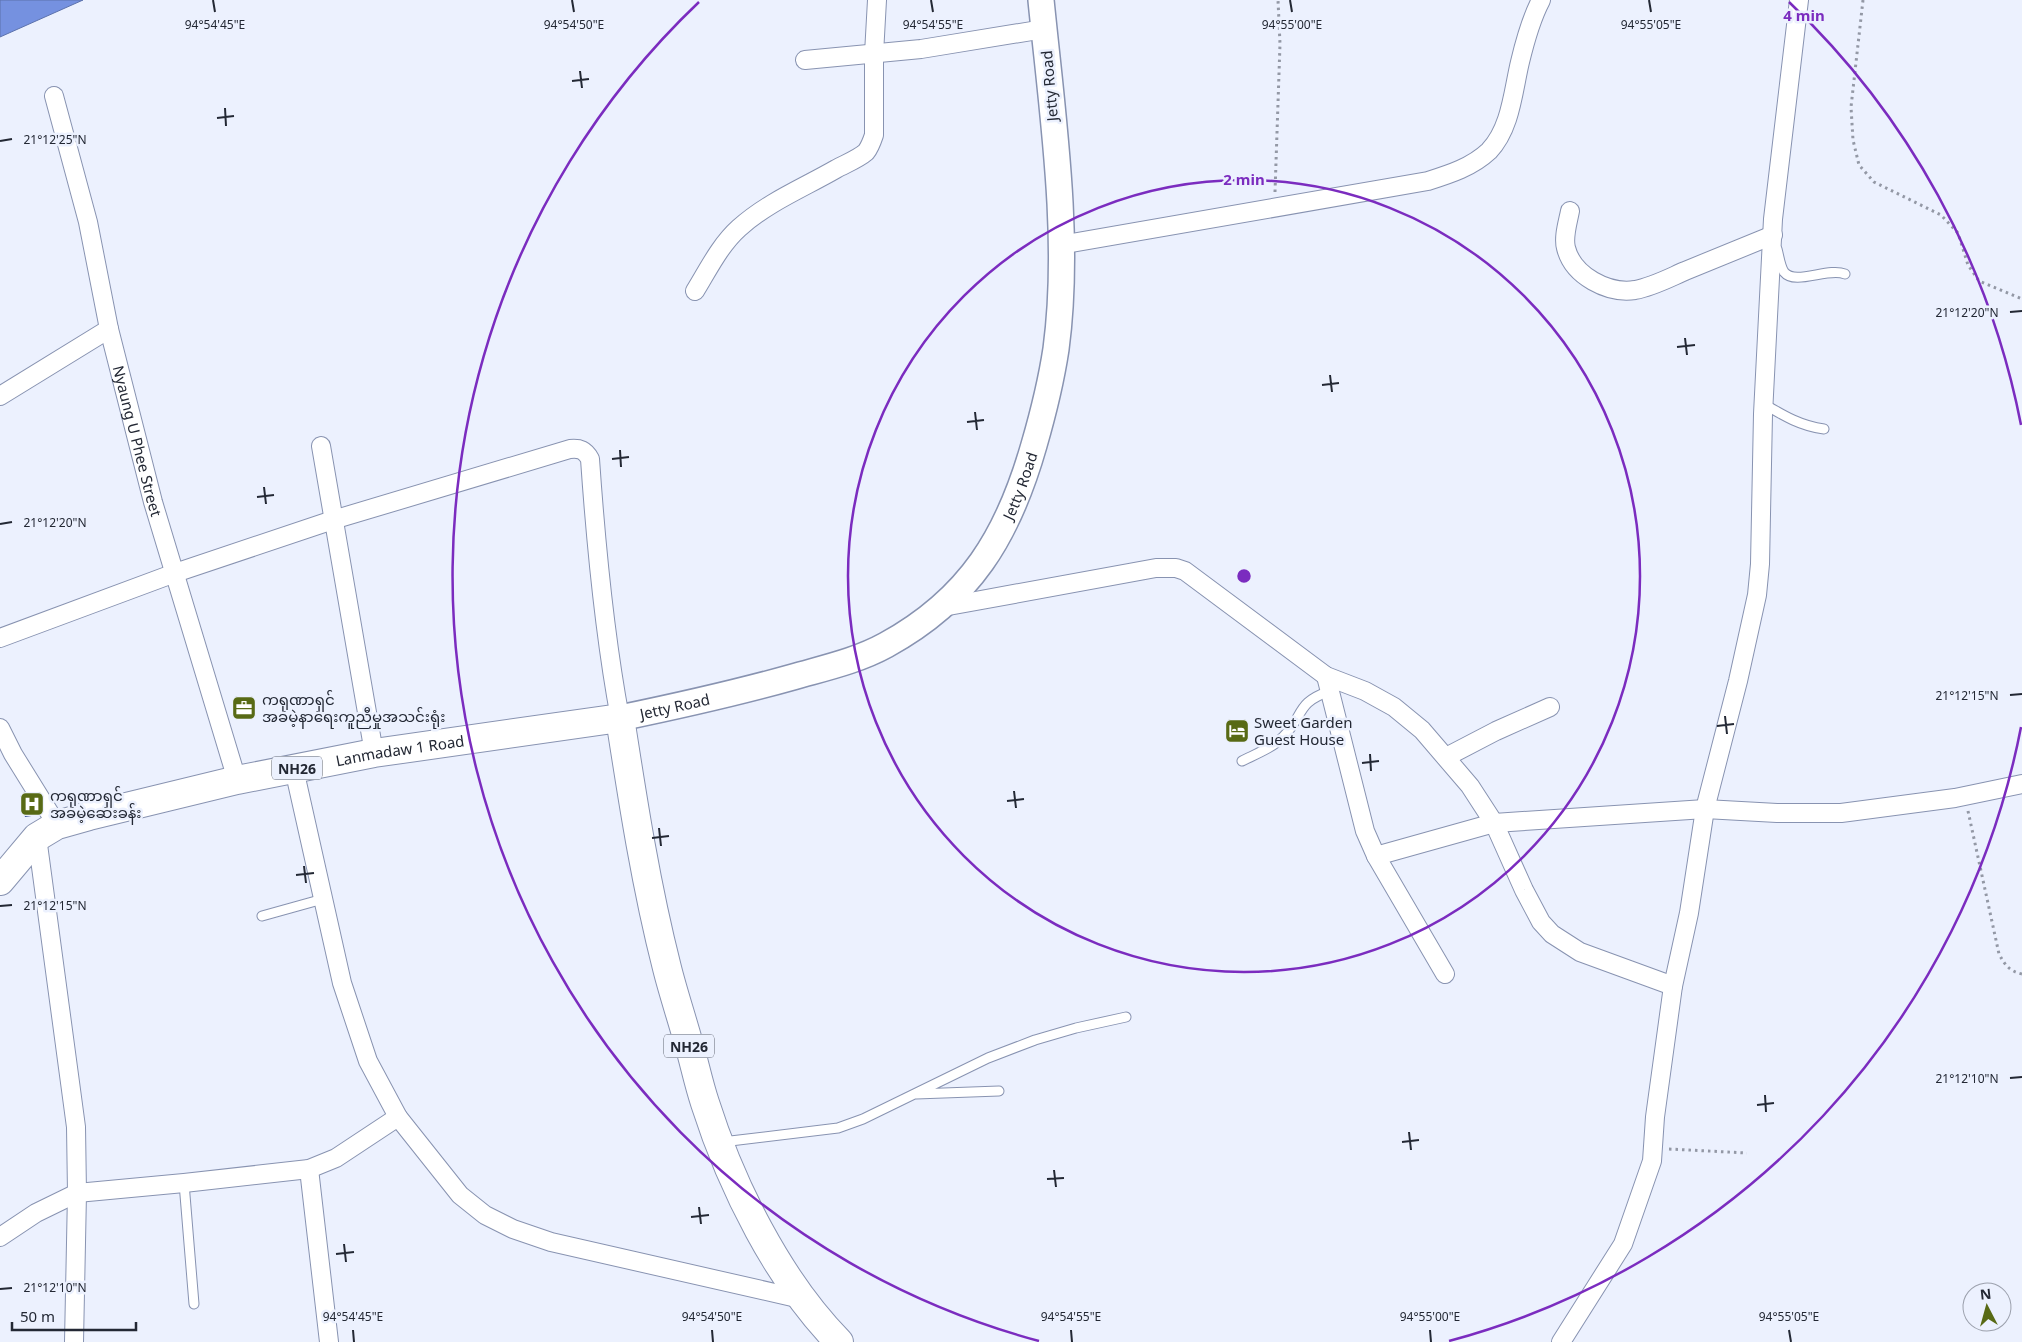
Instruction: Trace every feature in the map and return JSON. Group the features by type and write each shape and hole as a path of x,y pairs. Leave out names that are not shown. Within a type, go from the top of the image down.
{"highway":[{"name":"Lanmadaw 1 Road","path":"47,831 237,780 294,768 374,754 620,718"},
{"name":"NH26","path":"620,718 643,852 667,967 705,1102 719,1142 744,1199 801,1299 839,1342"},
{"path":"0,881 47,831"}],"street":[{"path":"695,291 718,254 744,224 762,210 793,191 866,152 874,135 874,54 877,0"},
{"name":"Jetty Road","path":"620,718 714,698 843,663 884,646 943,607 975,573 1003,529 1025,478 1051,380 1060,298 1057,178 1041,0"},
{"path":"1060,245 1428,181 1450,174 1474,162 1490,150 1506,122 1525,42 1540,0"},
{"path":"1561,1342 1623,1244 1649,1170 1654,1149 1655,1117 1673,986 1689,913 1705,809 1738,681 1760,576 1764,404 1772,235 1799,0"},
{"path":"805,60 921,49 1044,28"},
{"name":"Nyaung U Phee Street","path":"54,96 88,222 109,329 153,502 237,780"},
{"path":"1570,211 1565,247 1570,259 1586,277 1609,288 1625,291 1653,285 1772,235"},
{"path":"0,396 109,329"},
{"path":"320,446 374,754"},
{"path":"0,638 175,573 333,520 570,449 579,448 586,452 590,459 597,557 610,665 620,718"},
{"path":"943,607 1156,568 1176,568 1185,571 1328,684 1366,691 1394,707 1422,730 1470,786 1494,823 1524,890 1542,922 1552,934 1580,952 1673,986"},
{"path":"1328,684 1365,831 1376,856 1445,974"},
{"path":"1446,757 1496,731 1550,707"},
{"path":"1,736 47,831 76,1127 77,1193 74,1342"},
{"path":"294,768 342,983 368,1062 398,1117 460,1195 485,1215 513,1229 551,1242 801,1299"},
{"path":"1376,856 1494,823 1705,809 1778,813 1841,813 1964,796 2022,784"},
{"path":"2,1231 77,1193 309,1169 336,1158 398,1117"},
{"path":"309,1169 329,1342"}],"lane":[{"path":"1772,235 1780,264 1788,276 1805,277 1838,271 1845,274"},
{"path":"1764,404 1806,427 1824,429"},
{"path":"1242,761 1274,745 1293,726 1304,705 1328,684"},
{"path":"262,916 323,899"},
{"path":"719,1142 838,1128 863,1120 988,1058 1035,1040 1076,1028 1126,1017"},
{"path":"911,1095 999,1091"},
{"path":"184,1183 194,1304"}],"path":[{"path":"1275,208 1280,44 1278,0"},
{"path":"1863,0 1851,107 1853,140 1859,165 1874,182 1941,215 1958,233 1968,265 1979,281 2022,299"},
{"path":"1964,796 1999,954 2004,964 2011,971 2022,974"},
{"path":"1654,1149 1747,1152"}],"water":[{"path":"0,0 83,0 0,37"}],"building":[{"name":"ကရုဏာရှင် အခမဲ့နာရေးကူညီမှုအသင်းရုံး","path":"250,699 253,713 238,717 234,703"},
{"path":"26,794 38,815 25,817 20,796"}],"place":[{"name":"ကရုဏာရှင် အခမဲ့နာရေးကူညီမှုအသင်းရုံး","path":"244,708"},
{"name":"Sweet Garden Guest House","path":"1237,731"},
{"name":"ကရုဏာရှင် အခမဲ့ဆေးခန်း","path":"32,804"}]}
